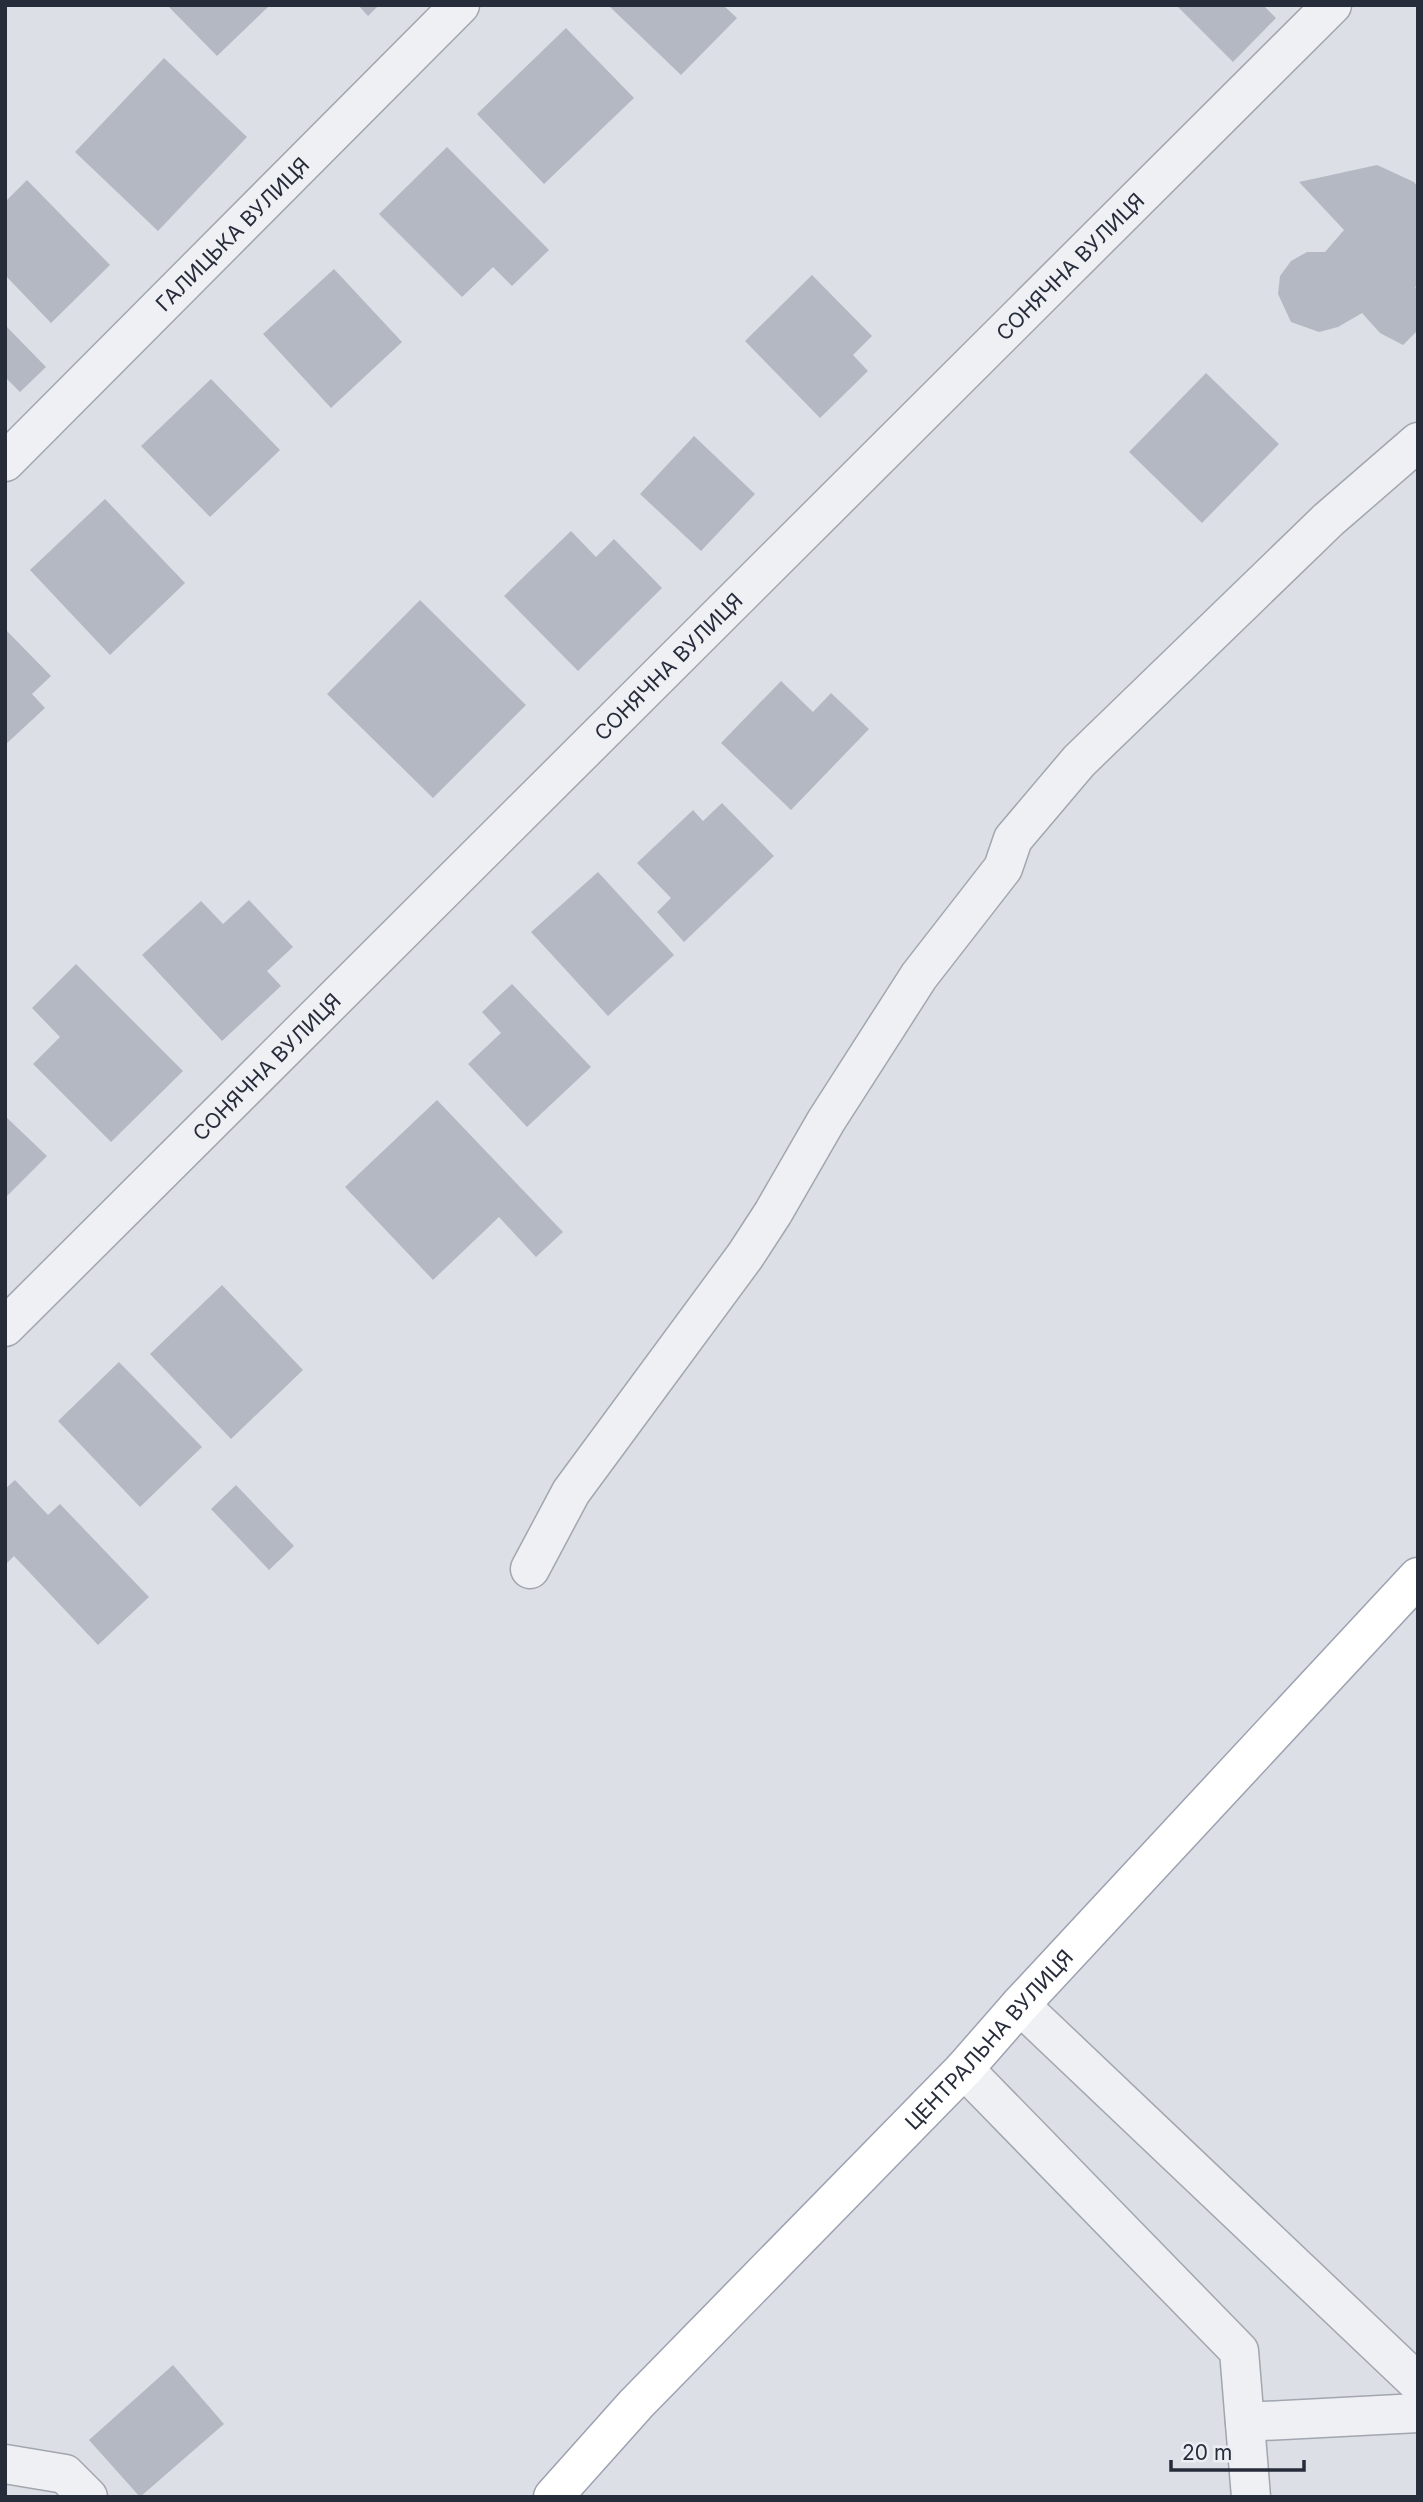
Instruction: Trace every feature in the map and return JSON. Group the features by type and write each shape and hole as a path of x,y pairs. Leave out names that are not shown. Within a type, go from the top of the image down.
{"main road":[{"name":"ЦЕНТРАЛЬНА ВУЛИЦЯ","path":"553,2497 636,2404 964,2069 1020,2005 1417,1577"}],"street":[{"name":"ГАЛИЦЬКА ВУЛИЦЯ","path":"5,462 460,5"},
{"name":"СОНЯЧНА ВУЛИЦЯ","path":"5,1327 1332,5"},
{"path":"530,1569 571,1492 745,1256 774,1213 826,1121 919,976 1003,868 1013,839 1079,761 1328,520 1418,442"},
{"path":"1020,2005 1418,2383"},
{"path":"964,2069 1239,2350 1251,2497"},
{"path":"1245,2422 1418,2413"},
{"path":"5,2464 65,2474 88,2497"}],"building":[{"path":"167,5 270,5 217,56"},
{"path":"358,5 379,5 368,16"},
{"path":"608,5 723,5 737,18 681,75"},
{"path":"1176,5 1263,5 1276,18 1233,62"},
{"path":"566,28 634,98 544,184 477,114"},
{"path":"164,58 247,137 158,231 75,152"},
{"path":"447,147 549,250 512,286 493,267 462,297 379,214"},
{"path":"1377,165 1414,182 1418,187 1418,285 1415,287 1418,290 1418,330 1403,345 1380,333 1362,313 1338,327 1319,332 1291,322 1278,294 1280,276 1291,261 1307,252 1325,252 1344,230 1299,182"},
{"path":"27,180 110,265 51,323 5,275 5,202"},
{"path":"334,269 402,342 331,408 263,334"},
{"path":"812,275 872,336 853,355 868,371 820,418 745,341"},
{"path":"5,325 46,367 20,392 5,377"},
{"path":"1206,373 1279,444 1202,523 1129,452"},
{"path":"211,379 280,450 210,517 141,446"},
{"path":"694,436 755,494 701,551 640,494"},
{"path":"105,499 185,583 110,655 30,570"},
{"path":"571,531 596,557 614,539 662,588 578,671 504,596"},
{"path":"420,600 526,705 433,798 327,694"},
{"path":"5,629 51,676 32,694 45,708 5,745"},
{"path":"781,681 813,712 831,693 869,729 791,810 721,743"},
{"path":"722,803 774,856 684,942 657,912 671,898 637,863 693,810 703,821"},
{"path":"598,872 674,955 608,1016 531,932"},
{"path":"249,900 293,947 267,971 281,986 222,1041 142,955 201,901 223,924"},
{"path":"76,964 183,1071 111,1142 33,1064 60,1037 32,1008"},
{"path":"512,984 591,1067 527,1127 468,1064 501,1033 482,1012"},
{"path":"437,1100 563,1232 536,1257 499,1217 433,1280 345,1187"},
{"path":"5,1116 47,1156 5,1198"},
{"path":"222,1285 303,1370 231,1439 150,1354"},
{"path":"119,1362 202,1447 140,1507 58,1421"},
{"path":"15,1480 48,1515 60,1504 149,1597 98,1645 14,1556 5,1565 5,1489"},
{"path":"236,1485 294,1546 269,1570 211,1509"},
{"path":"173,2365 224,2424 140,2497 89,2440"}]}
